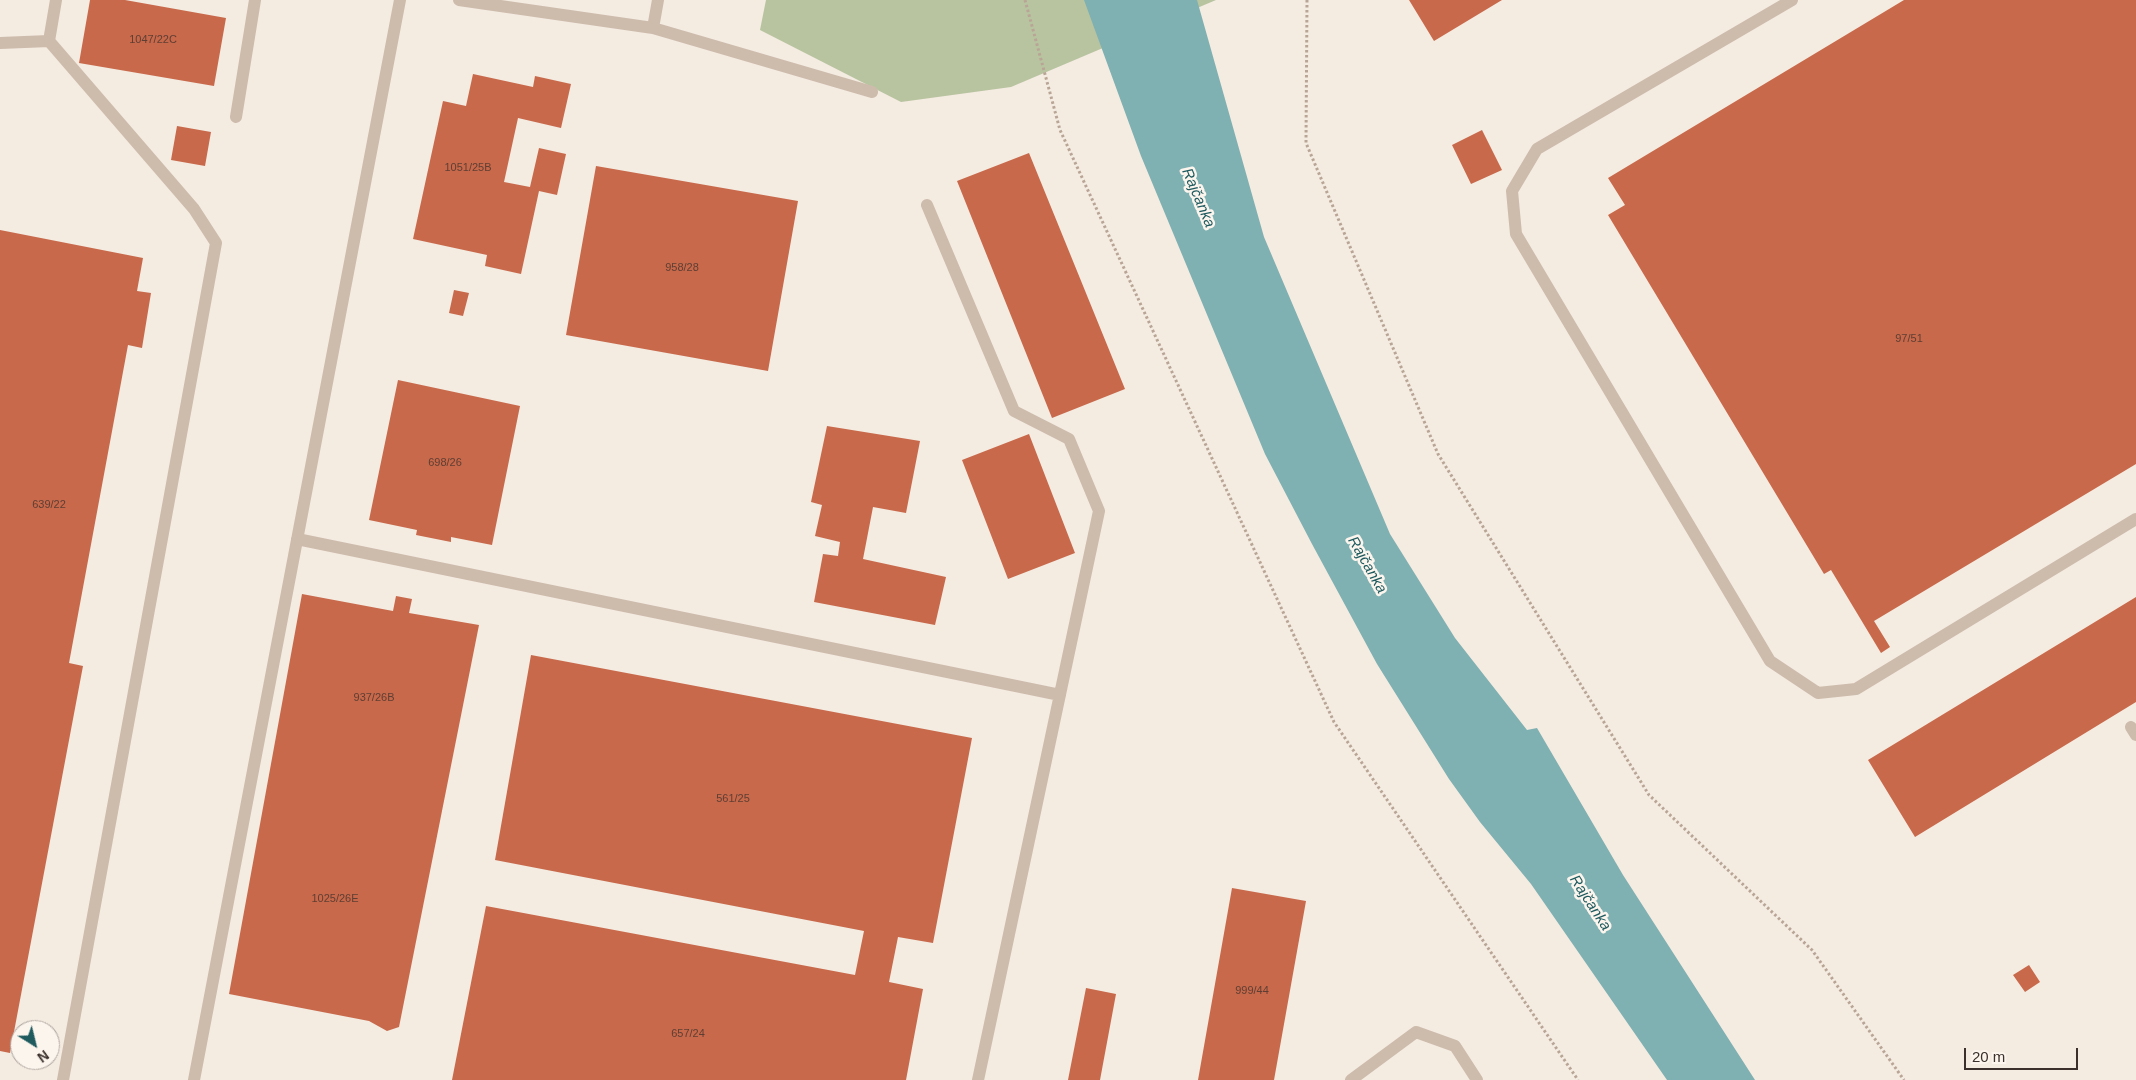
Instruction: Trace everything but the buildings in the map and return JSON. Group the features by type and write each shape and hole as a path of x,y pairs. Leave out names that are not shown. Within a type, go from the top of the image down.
{"lane":[{"path":"49,41 56,0"},
{"path":"236,117 255,0"},
{"path":"194,1080 400,0"},
{"path":"459,0 480,1 653,28 872,92"},
{"path":"653,28 658,0"},
{"path":"1792,0 1537,149 1512,191 1516,234 1770,661 1818,692 1856,689 2136,519"},
{"path":"0,43 49,41"},
{"path":"49,41 194,210 216,243 63,1080"},
{"path":"927,205 1014,411 1069,438 1099,511 978,1080"},
{"path":"297,539 1060,695"},
{"path":"1351,1080 1416,1032 1455,1046 1477,1080"}],"path":[{"path":"1025,0 1060,130 1334,722 1578,1080"},
{"path":"1307,0 1306,143 1438,454 1649,795 1812,950 1904,1080"}],"green space":[{"path":"766,0 1216,0 1011,87 901,102 760,30"}],"water":[{"name":"Rajčanka","path":"1084,0 1197,0 1264,237 1390,534 1455,638 1527,730 1537,728 1623,875 1755,1080 1667,1080 1531,884 1480,822 1449,779 1377,664 1265,454 1141,156"}]}
